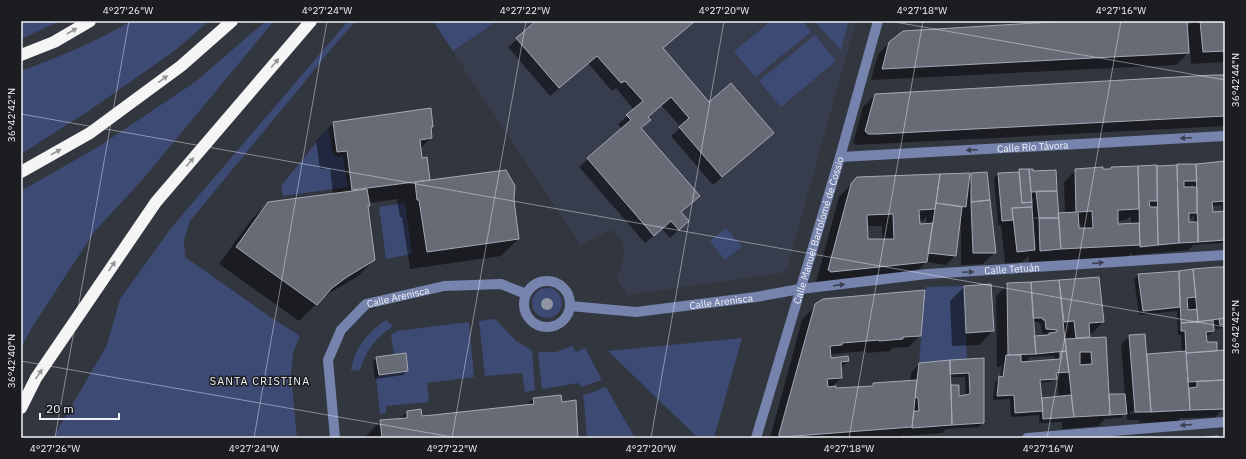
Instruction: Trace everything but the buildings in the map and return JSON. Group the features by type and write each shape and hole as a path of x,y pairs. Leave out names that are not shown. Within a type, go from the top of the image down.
{"highway":[{"path":"21,55 54,42 90,21"},
{"path":"22,172 90,134 181,66 232,21"},
{"path":"21,408 36,378 156,202 311,21"}],"street":[{"name":"Calle Manuel Bartolomé de Cossio","path":"756,438 840,157 878,21"},
{"name":"Calle Río Távora","path":"840,157 1225,136"},
{"name":"Calle Tetuán","path":"800,289 927,274 1225,256"},
{"path":"544,281 554,281 562,286 568,293 570,306 565,319 558,324 542,326 535,323 529,317 525,309 524,299 528,290 535,284 544,281"},
{"name":"Calle Arenisca","path":"335,438 328,360 341,330 366,304 444,286 501,284 526,294"},
{"name":"Calle Arenisca","path":"570,306 636,312 756,297 800,289"},
{"path":"1027,438 1225,422"}],"shaded area":[{"path":"21,21 60,21 21,39"},
{"path":"131,21 209,21 173,52 87,112 21,154 21,71 77,49"},
{"path":"266,21 274,21 143,179 94,232 31,329 21,348 21,191 98,147 195,82"},
{"path":"348,21 356,21 190,221 184,240 185,257 300,336 293,353 291,374 297,438 53,438 107,345 120,299 172,227"},
{"path":"433,21 856,21 787,269 782,273 627,295 617,279 623,262 624,250 621,240 612,230 580,245"},
{"path":"433,21 497,21 453,51"},
{"path":"771,21 802,21 811,32 755,77 734,51"},
{"path":"814,21 848,21 841,50"},
{"path":"815,35 836,61 781,107 759,81"},
{"path":"328,128 333,154 336,157 343,156 348,187 283,196 281,186"},
{"path":"405,203 412,254 386,259 379,207"},
{"path":"726,228 742,247 725,260 710,241"},
{"path":"964,286 967,359 919,363 926,287"},
{"path":"547,288 553,289 561,297 561,309 553,317 547,318 541,317 533,309 532,303 533,297 541,289"},
{"path":"495,319 516,341 532,350 535,390 525,392 522,373 485,376 479,321"},
{"path":"386,320 393,326 381,335 372,345 360,370 351,371 355,355 363,342 373,330"},
{"path":"469,322 474,377 427,383 429,402 386,406 386,413 380,414 376,376 408,371 406,353 394,354 391,335 397,331"},
{"path":"742,338 714,438 698,438 608,351"},
{"path":"572,346 576,352 585,348 602,380 581,387 578,383 542,389 538,352 556,352"},
{"path":"606,387 635,438 587,438 584,400 582,396"}],"district":[{"name":"SANTA CRISTINA","path":"260,381"}]}
